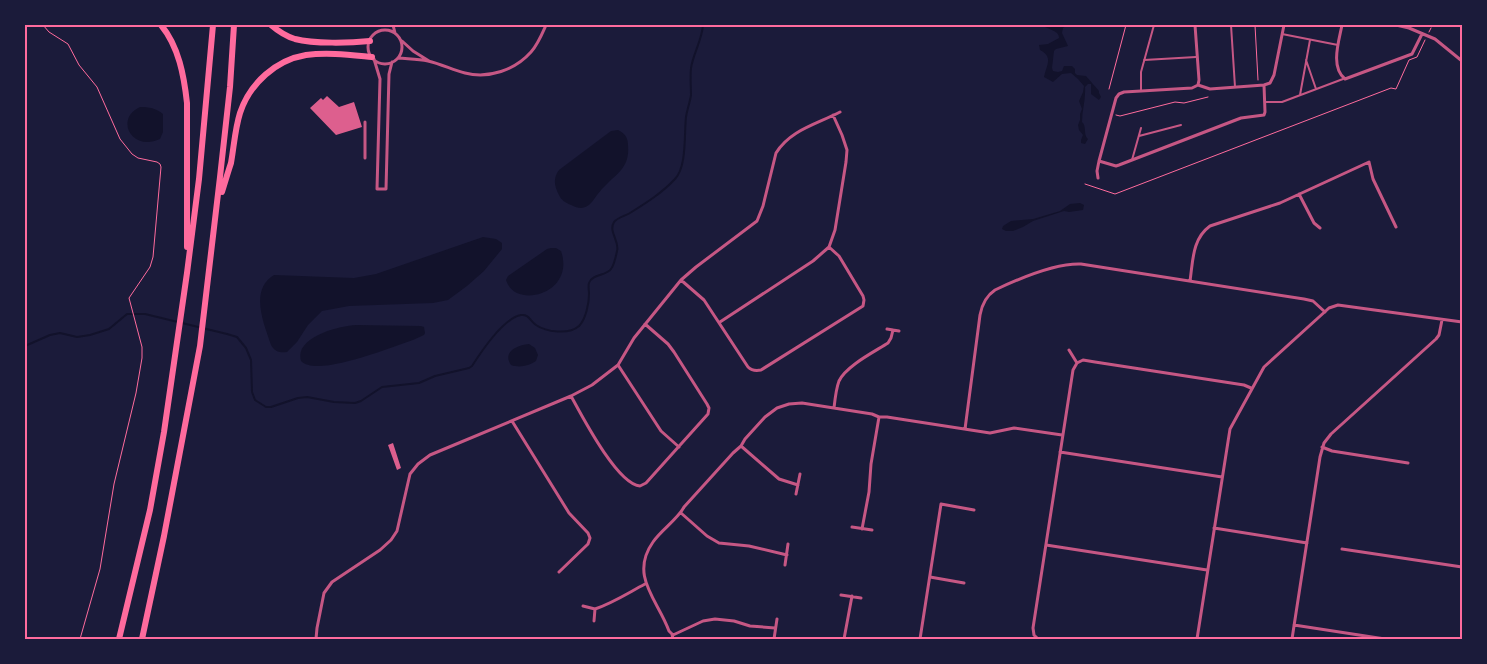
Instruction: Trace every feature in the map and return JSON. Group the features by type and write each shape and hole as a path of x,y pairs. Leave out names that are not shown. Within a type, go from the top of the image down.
{"highway":[{"path":"161,25 170,37 181,65 187,103 188,273"},
{"path":"119,639 150,510 164,432 188,273 199,179 213,25"},
{"path":"142,639 164,536 200,346 217,210 230,87 234,25"},
{"path":"271,25 284,34 303,40 370,41"},
{"path":"217,210 231,162 241,110 251,90 264,76 281,64 306,55 326,54 373,58"}],"street":[{"path":"380,25 378,32 370,41 369,49 380,79 377,188 386,188 389,74 392,62"},
{"path":"392,25 395,33 413,51 430,61"},
{"path":"398,58 430,61 472,74 485,75 504,71 518,64 531,52 546,25"},
{"path":"1195,25 1198,85"},
{"path":"1098,178 1099,161 1117,97 1122,93 1192,88 1198,85 1210,89 1270,83 1273,78 1284,25"},
{"path":"1342,25 1336,60 1344,78 1412,54 1422,34"},
{"path":"1396,25 1409,28 1439,42 1462,60"},
{"path":"378,32 386,30 395,33"},
{"path":"373,58 382,63 392,62 398,58 402,50 399,37"},
{"path":"1099,161 1116,166 1242,118 1264,115 1264,85"},
{"path":"316,639 316,628 324,594 332,582 380,550 391,540 397,531 410,474 418,464 430,455 571,396 592,385 618,365 634,338 681,280 756,221 763,206 776,153 780,146 794,134 840,112"},
{"path":"719,322 813,261 829,247 835,230 847,150 833,115"},
{"path":"364,158 365,122"},
{"path":"378,144 388,145"},
{"path":"1190,281 1196,244 1200,235 1208,228 1280,203 1368,162 1373,179 1396,227"},
{"path":"1299,194 1314,223 1320,228"},
{"path":"681,280 704,300 748,367 754,370 761,370 860,308 864,303 863,296 839,256 829,247"},
{"path":"965,429 980,311 985,300 995,290 1052,268 1074,264 1310,300 1325,312"},
{"path":"1197,639 1230,429 1267,364 1333,306 1343,305 1462,322"},
{"path":"1292,639 1322,447 1331,434 1436,339 1440,332 1442,320"},
{"path":"571,396 613,465 632,484 640,486 646,483 708,414 709,408 668,344 645,324"},
{"path":"887,329 900,331"},
{"path":"834,408 838,385 843,375 888,343 892,338 893,330"},
{"path":"1069,350 1077,363"},
{"path":"1037,639 1033,634 1033,628 1062,435 1073,370 1077,363 1083,360 1244,385 1252,388"},
{"path":"618,365 660,431 679,447"},
{"path":"776,628 750,626 734,621 715,619 703,622 673,637 645,584 644,566 650,546 666,527 681,513 685,506 735,450 741,446 764,417 780,406 796,403 994,433 1018,428 1062,435"},
{"path":"862,529 879,417"},
{"path":"512,421 569,513 588,533 590,538 588,544 559,572"},
{"path":"741,446 775,476 783,481 798,485"},
{"path":"1322,447 1332,451 1408,463"},
{"path":"1060,452 1222,477"},
{"path":"796,494 800,474"},
{"path":"920,639 941,504 974,510"},
{"path":"681,513 707,536 722,544 749,546 787,555"},
{"path":"852,528 872,530"},
{"path":"1214,528 1307,543"},
{"path":"785,564 788,544"},
{"path":"1046,545 1208,570"},
{"path":"1342,548 1462,567"},
{"path":"930,577 964,583"},
{"path":"583,606 595,609 645,584"},
{"path":"841,595 861,598"},
{"path":"844,639 852,596"},
{"path":"594,621 595,609"},
{"path":"774,639 777,619"},
{"path":"1294,625 1355,637 1385,639"}],"lane":[{"path":"1142,92 1140,73 1154,25"},
{"path":"1235,87 1231,26 1247,25"},
{"path":"1282,34 1338,45"},
{"path":"1300,95 1310,40"},
{"path":"1144,60 1197,57"},
{"path":"1306,60 1316,89"},
{"path":"1265,102 1282,102 1344,78"},
{"path":"1139,136 1181,126"},
{"path":"1132,160 1141,128"}],"path":[{"path":"43,25 49,32 68,44 79,65 97,86 120,139 132,154 138,158 157,162 161,168 153,257 150,267 129,298 142,347 139,376 114,484 100,569 80,639"},
{"path":"1109,89 1126,25"},
{"path":"1255,25 1258,81"},
{"path":"1429,33 1431,28"},
{"path":"1085,184 1115,194 1391,88 1396,89 1409,60 1417,57 1426,40"},
{"path":"1115,115 1120,116 1175,102 1184,103 1208,97"}],"shaded area":[{"path":"1042,25 1079,25 1063,28 1062,33 1068,46 1054,51 1052,68 1053,71 1058,72 1062,71 1064,66 1072,66 1077,75 1086,76 1099,91 1101,97 1099,100 1091,94 1091,84 1085,87 1082,122 1088,139 1085,144 1081,143 1083,135 1078,125 1082,109 1079,101 1084,86 1071,73 1062,74 1053,82 1044,77 1048,59 1040,50 1039,45 1048,44 1059,38 1059,35"},
{"path":"140,107 152,108 163,114 163,132 160,139 150,142 141,141 130,132 128,119 132,112"},
{"path":"618,130 624,134 628,142 627,159 622,169 587,206 577,208 564,201 557,192 555,185 555,179 559,170 611,131"},
{"path":"1080,203 1084,205 1083,210 1064,211 1033,221 1013,231 1002,229 1003,226 1011,221 1033,219 1060,211 1070,204"},
{"path":"483,237 496,239 502,243 502,249 484,271 448,300 433,303 349,306 322,311 308,325 297,342 287,352 278,352 271,345 262,318 260,298 266,281 274,275 354,278 376,274"},
{"path":"551,248 561,251 563,266 560,278 553,287 542,293 531,295 520,294 512,289 506,280 508,276"},
{"path":"356,325 421,326 424,327 425,333 413,340 388,349 338,364 322,366 310,365 301,361 304,345 311,339 319,334"},
{"path":"529,344 535,348 538,355 536,361 524,366 511,365 508,356 512,350"}],"building":[{"path":"327,96 339,107 354,102 362,127 336,135 310,108 321,98 323,100"},
{"path":"393,443 401,468 397,470 388,445"}],"waterway":[{"path":"25,346 50,335 60,333 77,337 90,335 109,329 127,314 145,314 227,334 237,337 246,348 251,360 252,392 255,400 266,407 271,407 307,397 334,402 355,403 382,387 419,383 435,376 469,368 500,329 514,317 521,315 526,316 536,325 546,329 558,332 575,329 579,326 585,315 591,280 609,271 614,263 617,247 612,229 614,222 654,198 675,179 682,167 686,117 691,95 691,68 703,25"}]}
